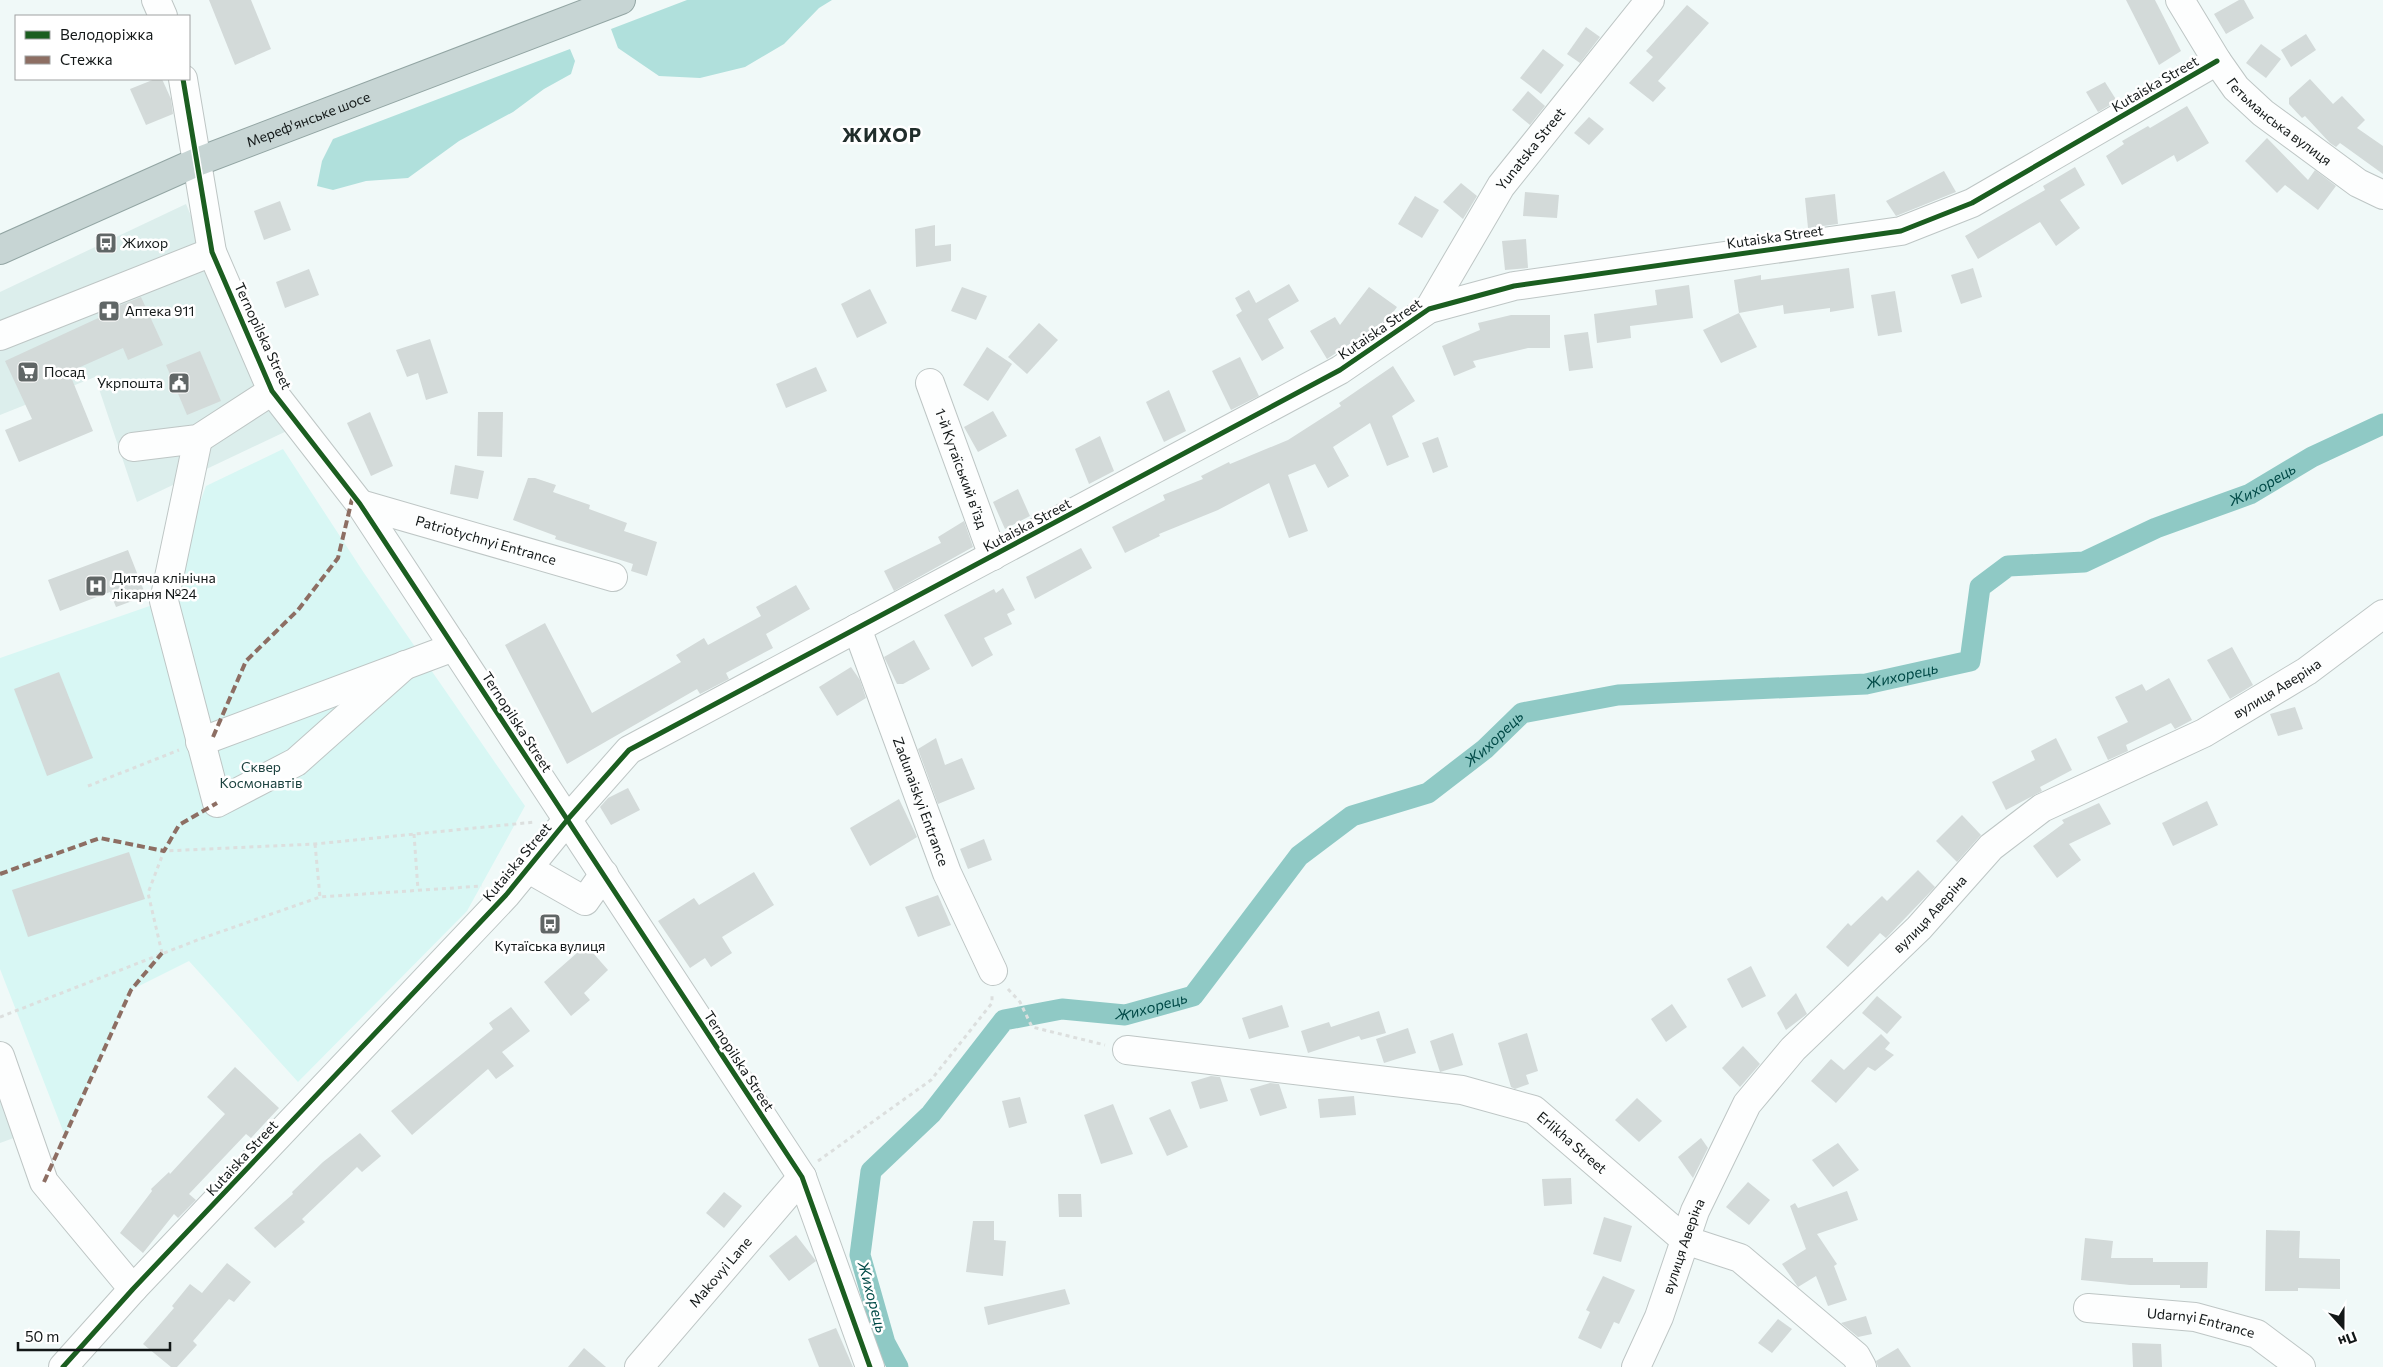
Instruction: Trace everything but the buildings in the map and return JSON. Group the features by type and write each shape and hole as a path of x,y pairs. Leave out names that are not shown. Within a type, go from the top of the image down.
{"highway":[{"name":"Мереф'янське шосе","path":"0,250 197,162 621,0"}],"street":[{"path":"156,0 162,15"},
{"name":"Yunatska Street","path":"1428,309 1502,186 1650,0"},
{"name":"Гетьманська вулиця","path":"2180,0 2217,62 2236,88 2263,113 2358,184 2383,195"},
{"name":"Kutaiska Street","path":"63,1367 133,1289 515,884 568,819 630,750 1340,370 1428,309 1514,286 1901,231 1972,203 2217,62"},
{"name":"Ternopilska Street","path":"183,80 212,252 272,391 360,504 802,1177 870,1367"},
{"path":"0,336 212,252"},
{"name":"1-й Кутаїський в’їзд","path":"930,383 993,556"},
{"path":"133,447 198,439 272,391"},
{"path":"198,439 164,601 217,803 296,762 405,665"},
{"name":"Patriotychnyi Entrance","path":"360,504 613,577"},
{"name":"вулиця Аверіна","path":"1636,1367 1659,1318 1695,1211 1747,1104 1793,1048 1919,928 1991,847 2042,808 2204,733 2307,672 2383,614"},
{"name":"Zadunaiskyi Entrance","path":"857,628 946,873 993,971"},
{"path":"200,742 454,646"},
{"path":"515,884 527,868 585,901 604,874"},
{"name":"Erlikha Street","path":"1127,1050 1462,1090 1534,1110 1685,1240 1740,1258 1856,1356 1862,1367"},
{"path":"0,1056 44,1182 133,1289"},
{"name":"Makovyi Lane","path":"639,1367 802,1177"},
{"name":"Udarnyi Entrance","path":"2088,1308 2194,1318 2257,1334 2302,1367"}],"path":[{"path":"88,786 200,742"},
{"path":"162,953 148,893 164,851 315,844 568,819"},
{"path":"414,834 418,890"},
{"path":"315,844 320,897"},
{"path":"0,1017 162,953 320,897 515,884"},
{"path":"802,1177 819,1160 932,1080 992,1003 993,971"},
{"path":"1020,1002 1032,1027 1127,1050"}],"shaded area":[{"path":"687,0 832,0 819,8 784,44 745,67 700,78 659,76 618,48 611,29"},
{"path":"570,49 575,61 571,74 544,89 513,112 459,141 408,178 366,181 333,190 317,186 322,161 333,139"},
{"path":"186,204 263,388 291,429 137,502 95,377 0,415 0,292"},
{"path":"0,1075 22,1135 0,1143"}],"green space":[{"name":"Сквер Космонавтів","path":"283,449 364,573 525,806 467,911 298,1082 189,961 131,990 65,1136 0,969 0,658 164,601 206,486"}],"waterway":[{"name":"Жихорець","path":"898,1367 885,1343 860,1255 871,1171 931,1114 1004,1020 1062,1009 1125,1015 1193,996 1299,856 1352,816 1428,793 1485,749 1522,713 1618,695 1866,684 1970,661 1980,587 2008,566 2084,562 2156,528 2250,494 2312,457 2383,424"}],"marked path":[{"path":"213,737 246,661 298,610 338,558 353,495"},
{"path":"0,874 100,838 164,851 179,825 217,803"},
{"path":"44,1182 131,990 162,953"}],"cycle path":[{"path":"63,1367 133,1289 506,895 568,819 629,750 1340,370 1429,309 1514,286 1901,231 1972,203 2217,61"},
{"path":"183,80 212,252 272,391 360,504 802,1177 870,1367"}],"place":[{"name":"Жихор","path":"106,243"},
{"name":"Аптека 911","path":"109,311"},
{"name":"Посад","path":"28,372"},
{"name":"Укрпошта","path":"179,383"},
{"name":"Дитяча клінічна лікарня №24","path":"96,586"},
{"name":"Кутаїська вулиця","path":"550,924"}],"district":[{"name":"ЖИХОР","path":"882,135"}]}
